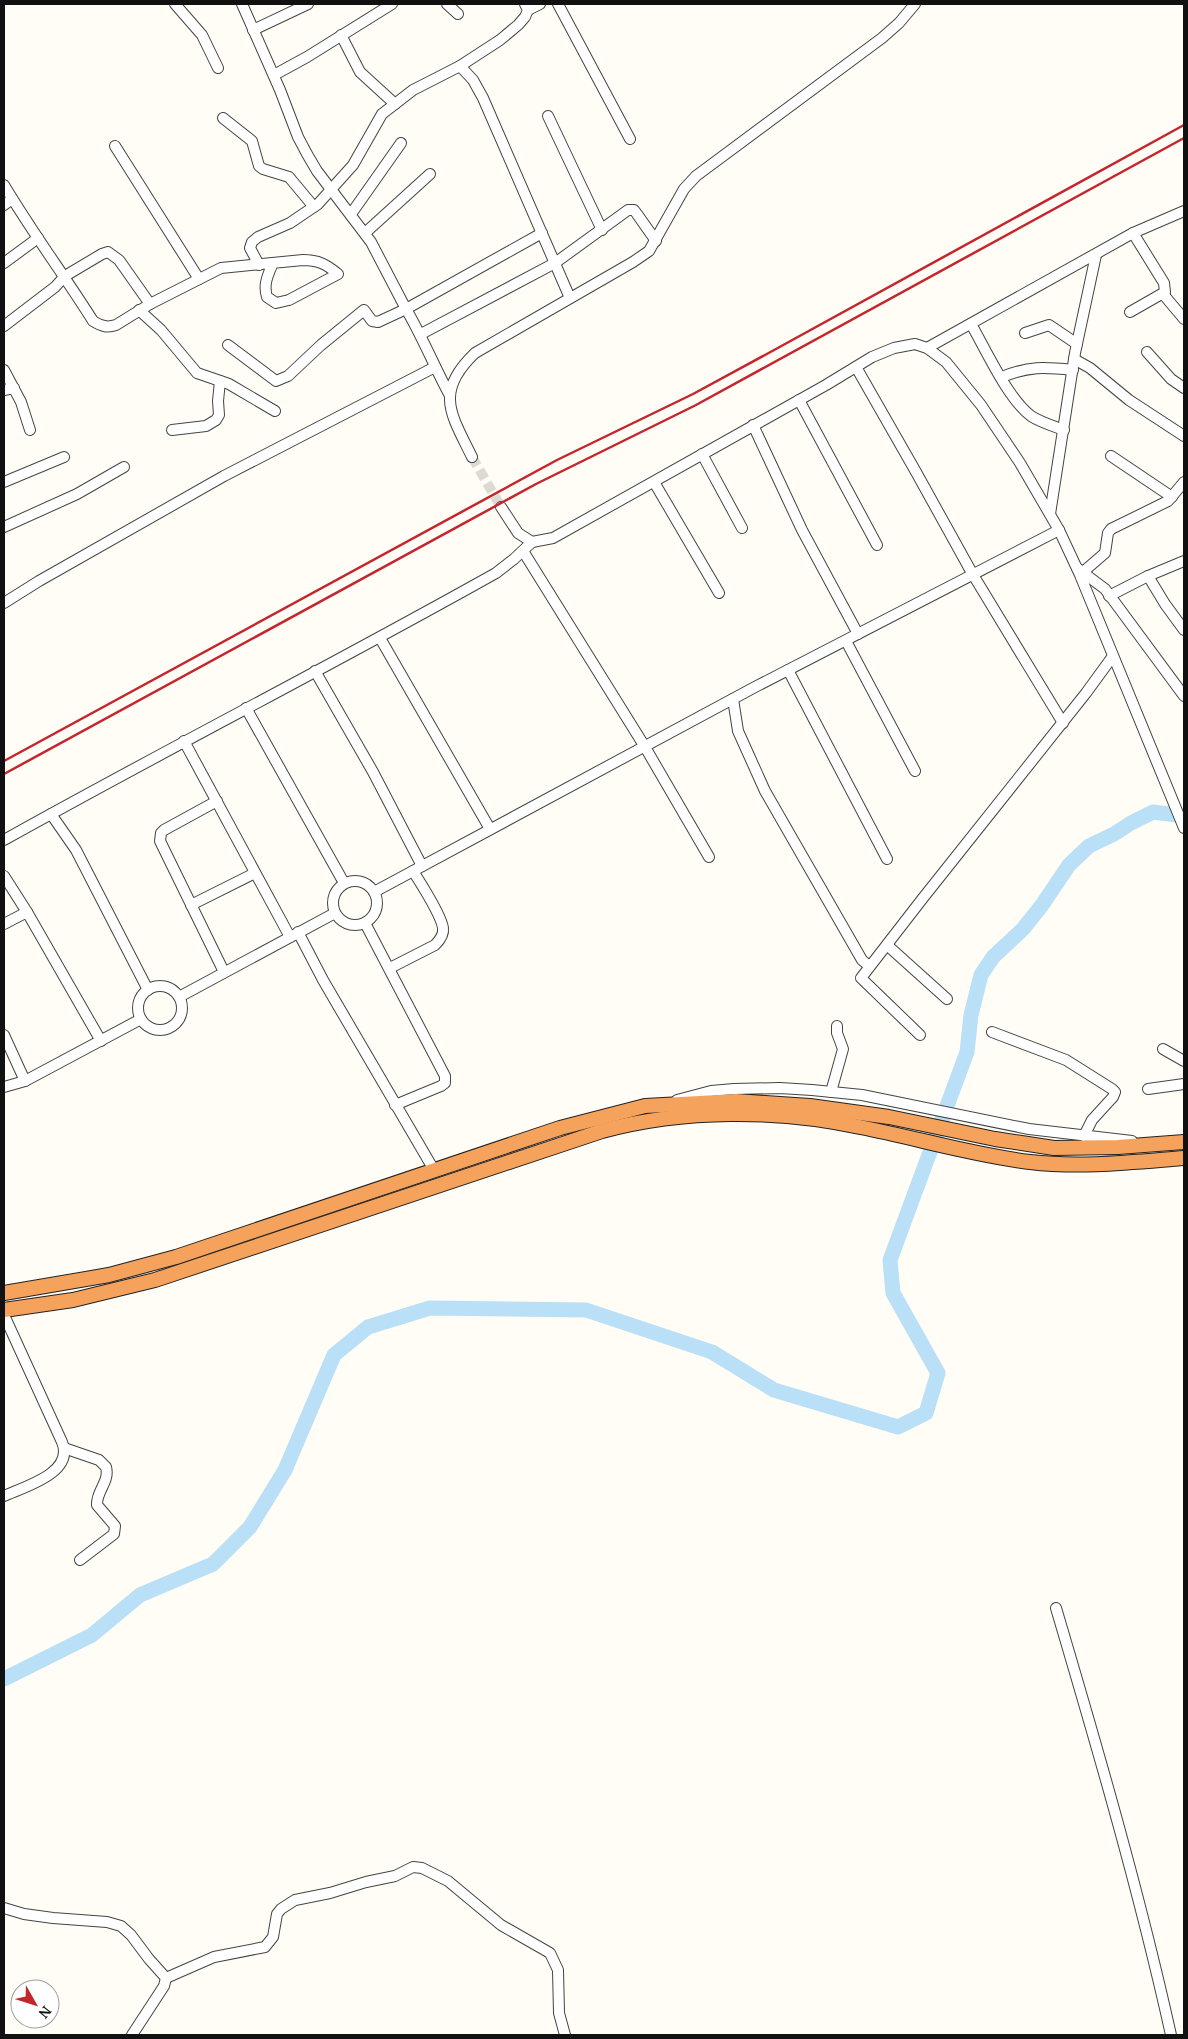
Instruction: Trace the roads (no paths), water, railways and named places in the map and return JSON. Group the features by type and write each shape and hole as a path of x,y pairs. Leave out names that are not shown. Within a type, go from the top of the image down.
{"highway":[{"path":"4,1293 109,1275 176,1257 591,1118 623,1110 659,1105 736,1101 857,1112 1054,1148 1184,1142"},
{"path":"4,1310 73,1300 155,1280 602,1132 648,1120 669,1117 752,1115 798,1118 844,1124 956,1150 1055,1164 1184,1158"}],"street":[{"path":"175,4 202,35 218,68"},
{"path":"242,4 274,75 298,137 317,171 351,214 382,259 406,309 421,334 449,394 451,414 472,457"},
{"path":"253,30 308,4"},
{"path":"274,75 307,57 392,4"},
{"path":"447,4 458,14"},
{"path":"259,265 250,248 252,242 314,207 353,165 382,114 413,90 460,66 500,40 525,17 526,7 540,4"},
{"path":"558,4 630,139"},
{"path":"449,394 455,376 463,364 475,353 649,251 684,189 696,176 882,38 899,23 915,4"},
{"path":"341,35 360,72 395,104"},
{"path":"460,66 473,80 483,98 516,170 570,298"},
{"path":"548,116 602,230"},
{"path":"223,118 252,141 259,166 289,178 314,207"},
{"path":"351,214 401,143"},
{"path":"115,146 116,152 199,279"},
{"path":"365,233 430,174"},
{"path":"4,185 8,202 38,238 65,276 93,321 100,326 110,327 116,325 150,304 221,268 303,260 315,260 326,264 338,274 289,300 276,303 267,298 265,290 266,282 274,263"},
{"path":"421,334 555,263 602,230 623,212 634,210 656,241"},
{"path":"928,348 1133,233 1184,211"},
{"path":"1130,312 1165,292 1164,283 1133,233"},
{"path":"228,345 276,381 288,376 321,345 364,310 372,321 378,322 406,309 542,234"},
{"path":"4,263 38,238"},
{"path":"4,326 55,287 65,276 108,252 119,260 150,304"},
{"path":"1050,514 1073,365 1096,255"},
{"path":"1163,294 1184,319"},
{"path":"139,310 161,330 197,373 220,381 275,411"},
{"path":"971,324 1016,400 1029,414 1064,430"},
{"path":"1026,333 1049,324 1077,344"},
{"path":"4,840 184,741 380,638 496,573 532,542 553,538 568,531 856,367 894,348 915,344 928,348 946,362 981,405 1020,463 1059,530 1079,569 1184,828"},
{"path":"1147,352 1164,372 1184,388"},
{"path":"1002,377 1030,368 1073,365 1090,368 1129,400 1184,436"},
{"path":"4,603 38,581 224,476 435,367"},
{"path":"856,367 972,574 1063,723"},
{"path":"4,370 9,389 30,430"},
{"path":"172,430 206,426 216,420 219,415 220,381"},
{"path":"799,400 878,545"},
{"path":"753,425 802,530 858,634"},
{"path":"702,454 742,528"},
{"path":"1111,456 1172,497"},
{"path":"4,482 64,457"},
{"path":"4,527 78,494 124,467"},
{"path":"654,482 719,593"},
{"path":"1079,569 1105,553 1108,533 1111,529 1163,504 1172,497 1184,482"},
{"path":"501,507 518,533 532,542"},
{"path":"374,892 733,699 1059,530"},
{"path":"522,551 644,747 709,857"},
{"path":"1110,596 1148,576 1184,561"},
{"path":"1079,569 1098,583 1110,596 1184,696"},
{"path":"1148,576 1184,630"},
{"path":"380,638 490,830"},
{"path":"846,641 915,771"},
{"path":"920,1035 861,978 1063,723 1113,656"},
{"path":"788,670 886,859"},
{"path":"315,671 373,772 444,928 440,940 435,945 390,968"},
{"path":"733,699 738,731 765,791 862,960 869,966"},
{"path":"246,708 344,883"},
{"path":"184,741 256,873 322,980 434,1170"},
{"path":"217,801 170,826 161,833 160,841 224,972"},
{"path":"51,814 76,850 148,990"},
{"path":"191,905 256,873"},
{"path":"4,876 27,912 101,1041"},
{"path":"350,880 364,882 374,892 377,906 375,913 365,923 351,925 339,919 334,913 332,907 334,893 344,883 350,880"},
{"path":"4,924 27,912"},
{"path":"179,997 334,913"},
{"path":"365,923 445,1076 445,1082 441,1086 395,1105"},
{"path":"887,945 947,999"},
{"path":"162,986 170,988 179,997 182,1006 181,1013 174,1025 161,1030 154,1029 141,1020 138,1008 139,1001 148,990 162,986"},
{"path":"4,1087 25,1080 141,1020"},
{"path":"831,1092 843,1049 837,1033 837,1026"},
{"path":"992,1032 1066,1060 1112,1088 1114,1092 1113,1097 1092,1120 1084,1136"},
{"path":"4,1035 25,1080"},
{"path":"1163,1049 1183,1058"},
{"path":"1148,1089 1184,1084"},
{"path":"659,1105 711,1091 780,1088 862,1095 1029,1129 1158,1144"},
{"path":"4,1315 64,1448 62,1460 50,1475 4,1496"},
{"path":"64,1448 99,1460 106,1467 107,1477 98,1497 97,1505 116,1526 114,1534 80,1560"},
{"path":"1056,1608 1110,1791 1152,1946 1171,2035"},
{"path":"166,1978 214,1956 265,1947 273,1937 278,1914 281,1909 295,1900 330,1894 366,1882 395,1876 414,1867 422,1868 448,1881 501,1924 550,1952 558,1970 559,2013 565,2035"},
{"path":"4,1908 24,1914 107,1922 121,1926 131,1934 166,1978"},
{"path":"132,2035 164,1986 166,1978"}],"waterway":[{"path":"4,1679 92,1635 140,1595 213,1564 250,1527 285,1470 334,1355 368,1327 430,1308 586,1310 712,1352 774,1390 898,1427 926,1413 938,1373 893,1293 890,1260 967,1052 971,1015 981,975 993,957 1023,929 1069,865 1089,846 1153,812 1184,816"}],"tunnel":[{"path":"472,457 501,507"}],"railway":[{"path":"4,761 557,460 693,394 1184,125"},
{"path":"4,774 536,484 696,405 1184,138"}]}
